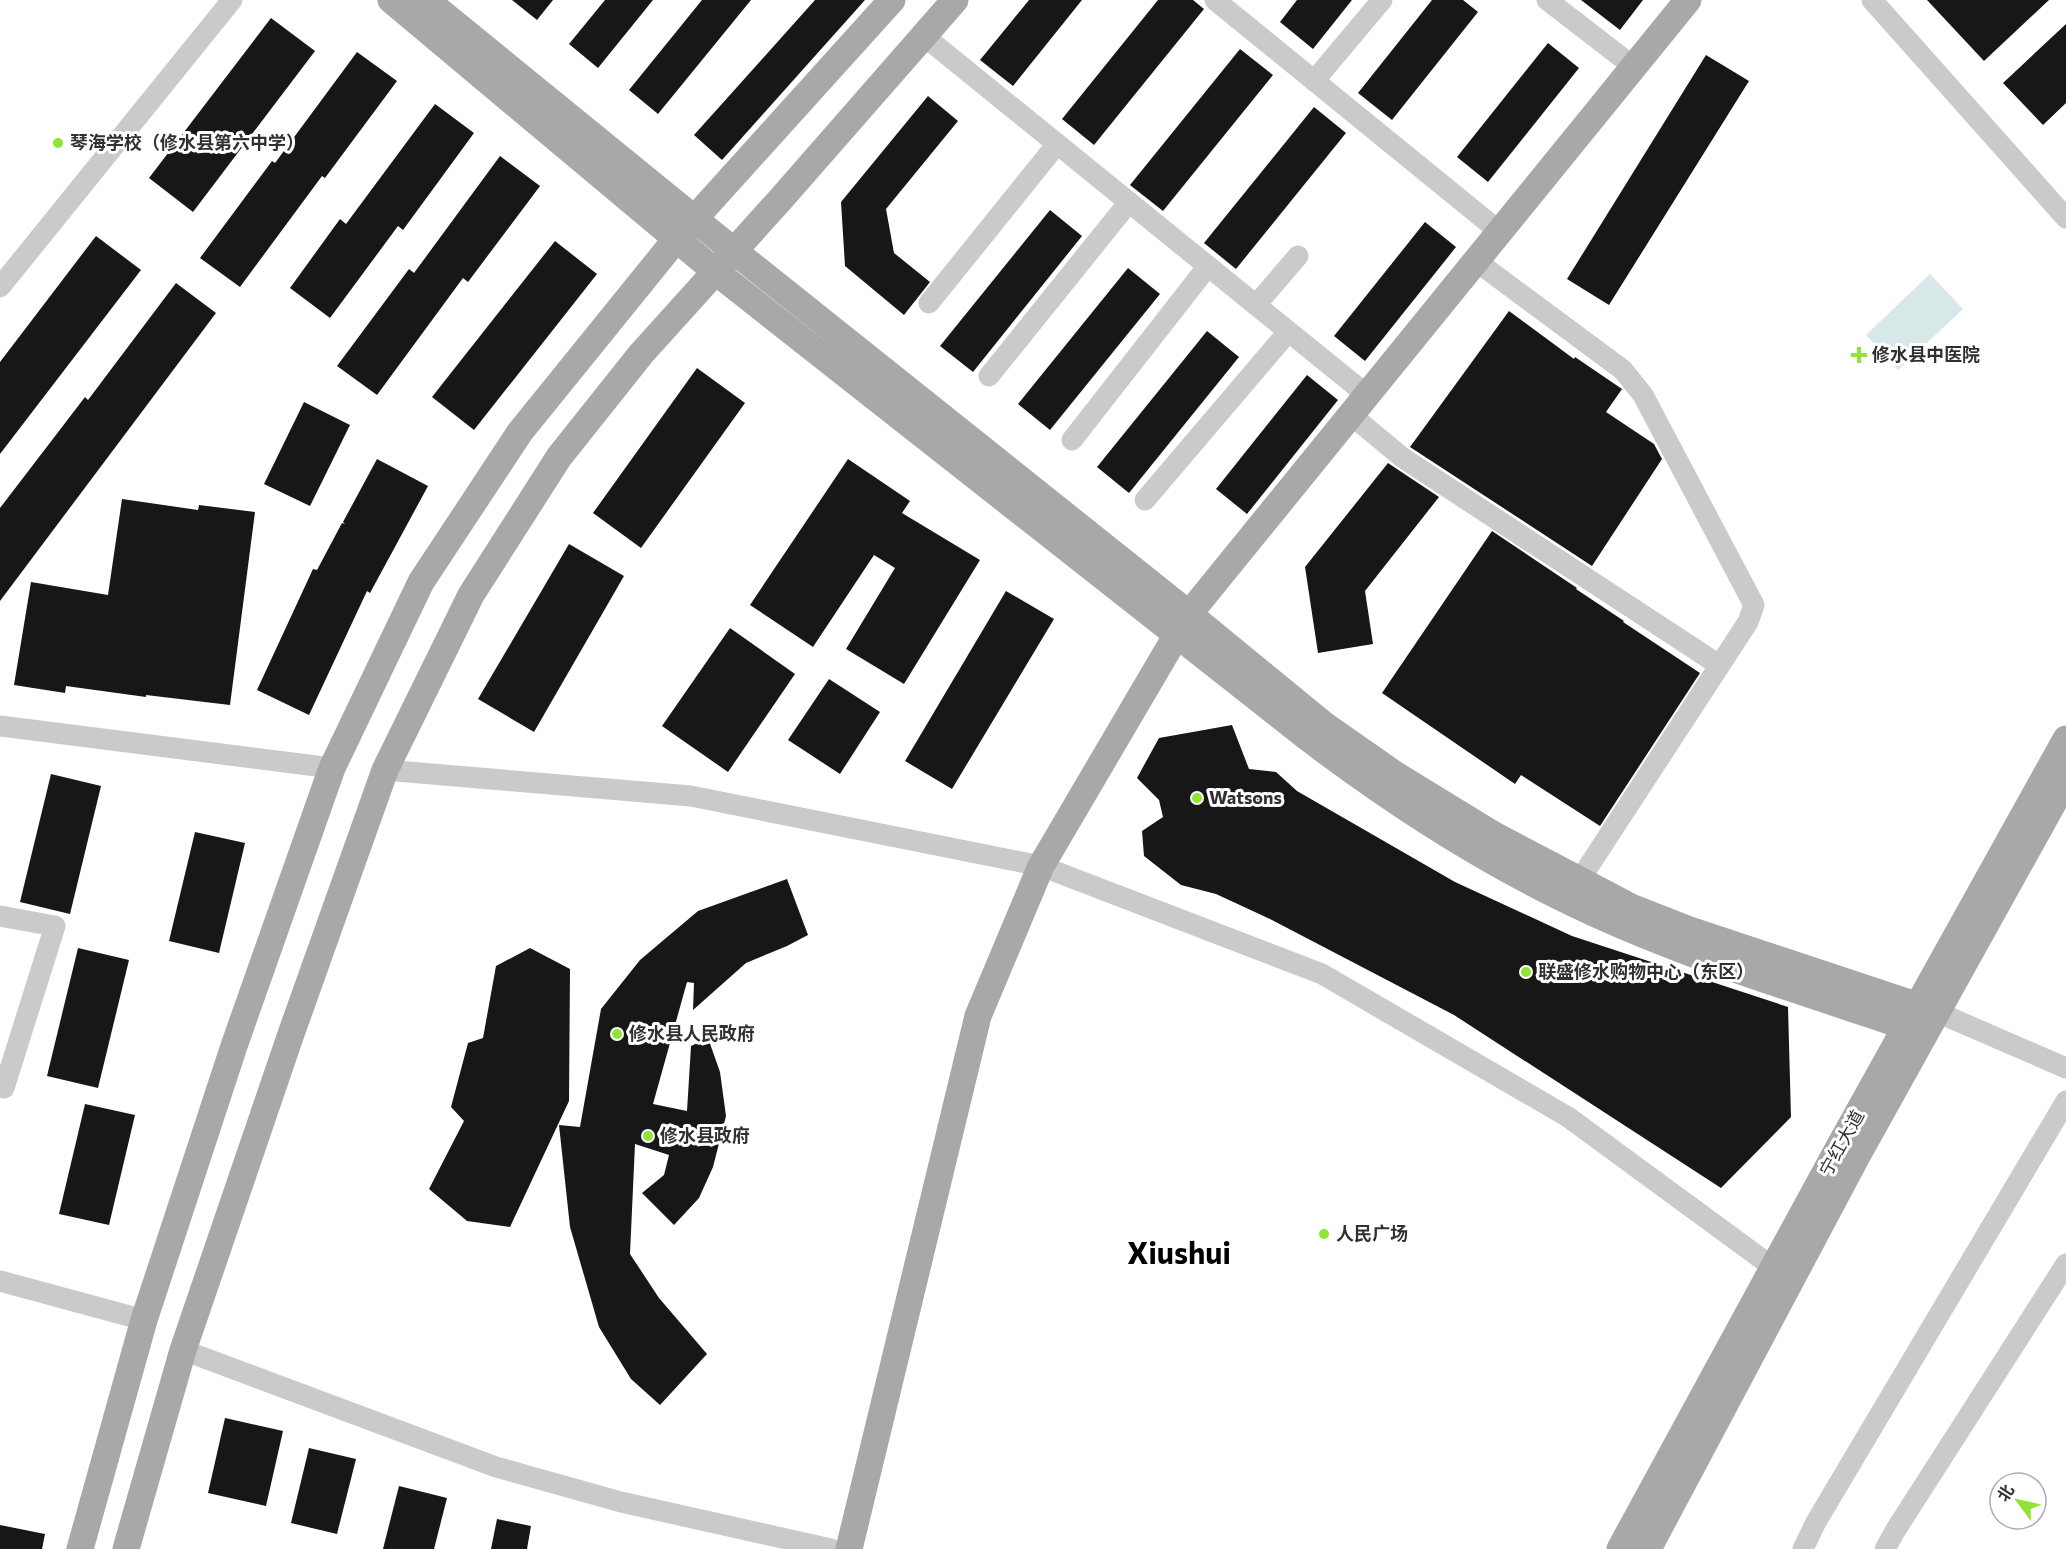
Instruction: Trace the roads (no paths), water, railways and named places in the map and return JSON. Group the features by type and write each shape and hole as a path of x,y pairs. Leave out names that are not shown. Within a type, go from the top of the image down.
{"main road":[{"path":"391,0 686,228 734,252 1183,624"},
{"path":"426,0 686,228 716,272 1183,624 1396,775 1494,835 1570,889 1631,907 1922,1019"},
{"path":"80,1549 144,1320 234,1046 332,768 421,582 520,432 686,228 892,0"},
{"path":"126,1549 183,1350 291,1034 385,770 471,595 559,457 640,354 734,252 956,0"},
{"path":"849,1549 978,1016 1041,866 1183,624 1688,0"},
{"name":"宁红大道","path":"1648,1549 1857,1156 1922,1019 2066,739"},
{"name":"宁红大道","path":"1620,1549 1774,1268 2066,780"}],"street":[{"path":"0,286 232,0"},
{"path":"1215,0 1500,232"},
{"path":"1314,81 1382,0"},
{"path":"1547,0 1634,67"},
{"path":"1872,0 2066,218"},
{"path":"924,36 1288,332 1359,405 1403,458 1719,666"},
{"path":"929,303 1057,144"},
{"path":"989,376 1129,202"},
{"path":"1256,305 1298,256"},
{"path":"1476,261 1623,370 1643,395 1754,604 1748,622 1570,889"},
{"path":"1072,440 1208,266"},
{"path":"1145,501 1288,332"},
{"path":"0,726 332,768"},
{"path":"385,770 691,796 1041,866 1322,974 1568,1117 1774,1268"},
{"path":"0,916 55,926 4,1088 0,1087"},
{"path":"1922,1019 2066,1068"},
{"path":"1803,1549 1816,1522 2066,1101"},
{"path":"1885,1549 1894,1531 2066,1264"},
{"path":"0,1281 144,1320"},
{"path":"183,1350 496,1467 621,1502 831,1549"}],"place":[{"name":"琴海学校（修水县第六中学）","path":"58,143"},
{"name":"修水县中医院","path":"1859,355"},
{"name":"Watsons","path":"1197,798"},
{"name":"联盛修水购物中心（东区）","path":"1526,972"},
{"name":"修水县人民政府","path":"617,1034"},
{"name":"修水县政府","path":"648,1136"},
{"name":"人民广场","path":"1324,1234"}],"district":[{"name":"Xiushui","path":"1179,1254"}]}
